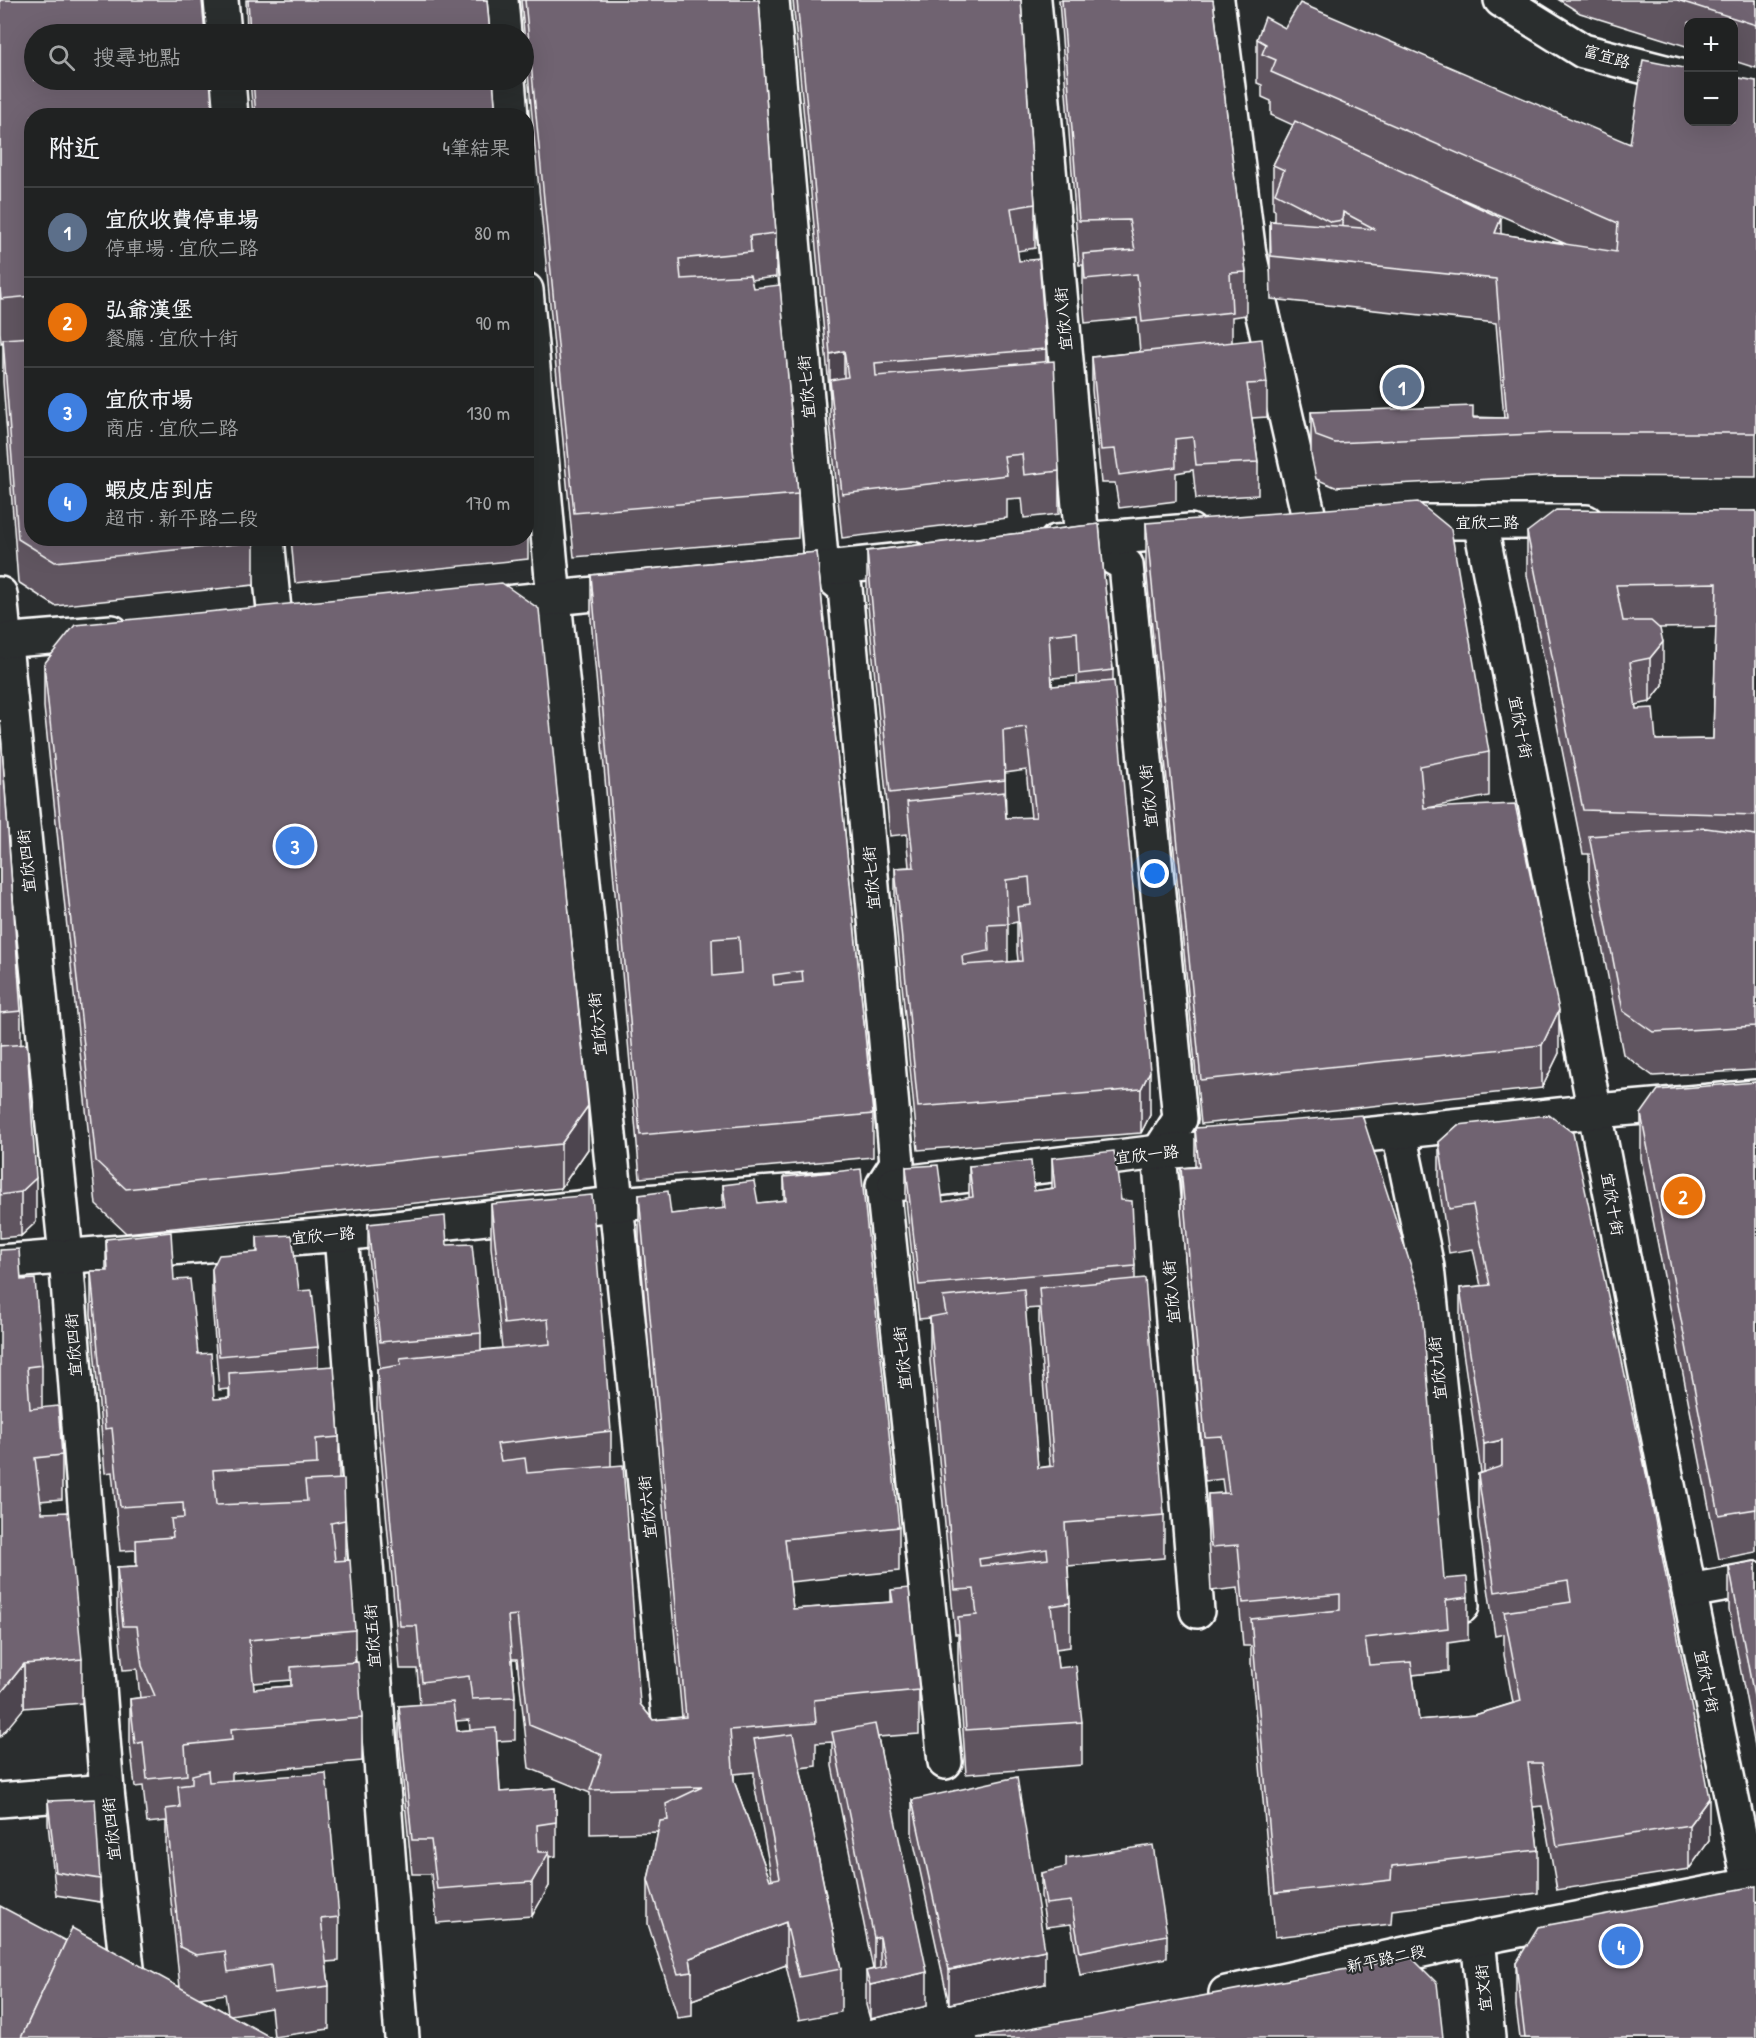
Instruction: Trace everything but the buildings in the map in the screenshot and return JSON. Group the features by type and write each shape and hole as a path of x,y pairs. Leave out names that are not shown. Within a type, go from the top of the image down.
{"street":[{"path":"221,0 223,24"},
{"path":"501,0 503,24"},
{"name":"宜欣七街","path":"772,0 822,569 845,588 897,1163 883,1185 945,1762"},
{"name":"宜欣八街","path":"1034,0 1082,540 1126,565 1180,1119 1159,1152 1197,1611"},
{"path":"1216,0 1249,254 1310,522"},
{"name":"富宜路","path":"1502,0 1583,51 1684,77"},
{"path":"229,90 230,108"},
{"path":"509,90 510,108"},
{"name":"宜欣六街","path":"534,379 554,600 673,1756"},
{"name":"宜欣二路","path":"1277,524 1618,521"},
{"name":"宜欣十街","path":"1480,522 1597,1111 1631,1305 1689,1591 1753,1884"},
{"path":"1023,546 1223,529"},
{"path":"268,546 274,620"},
{"path":"775,574 940,555"},
{"path":"449,607 554,600 670,586"},
{"name":"宜欣四街","path":"0,594 2,640 66,1256 107,1791 130,1994 160,2009"},
{"path":"239,623 309,618"},
{"path":"2,640 145,630"},
{"name":"宜欣一路","path":"0,1262 341,1234 615,1204 883,1185 1159,1152 1399,1133 1597,1111 1756,1097"},
{"name":"宜欣九街","path":"1399,1133 1427,1268 1462,1606"},
{"name":"宜欣五街","path":"341,1234 402,2038"},
{"path":"1689,1591 1756,1579"},
{"path":"0,1800 107,1791"},
{"name":"新平路二段","path":"1202,1998 1478,1938 1753,1884"},
{"name":"宜文街","path":"1478,1938 1488,2038"}],"place":[{"name":"宜欣收費停車場","path":"1402,387"},
{"name":"宜欣市場","path":"295,846"},
{"name":"弘爺漢堡","path":"1683,1196"},
{"name":"蝦皮店到店","path":"1621,1946"}]}
